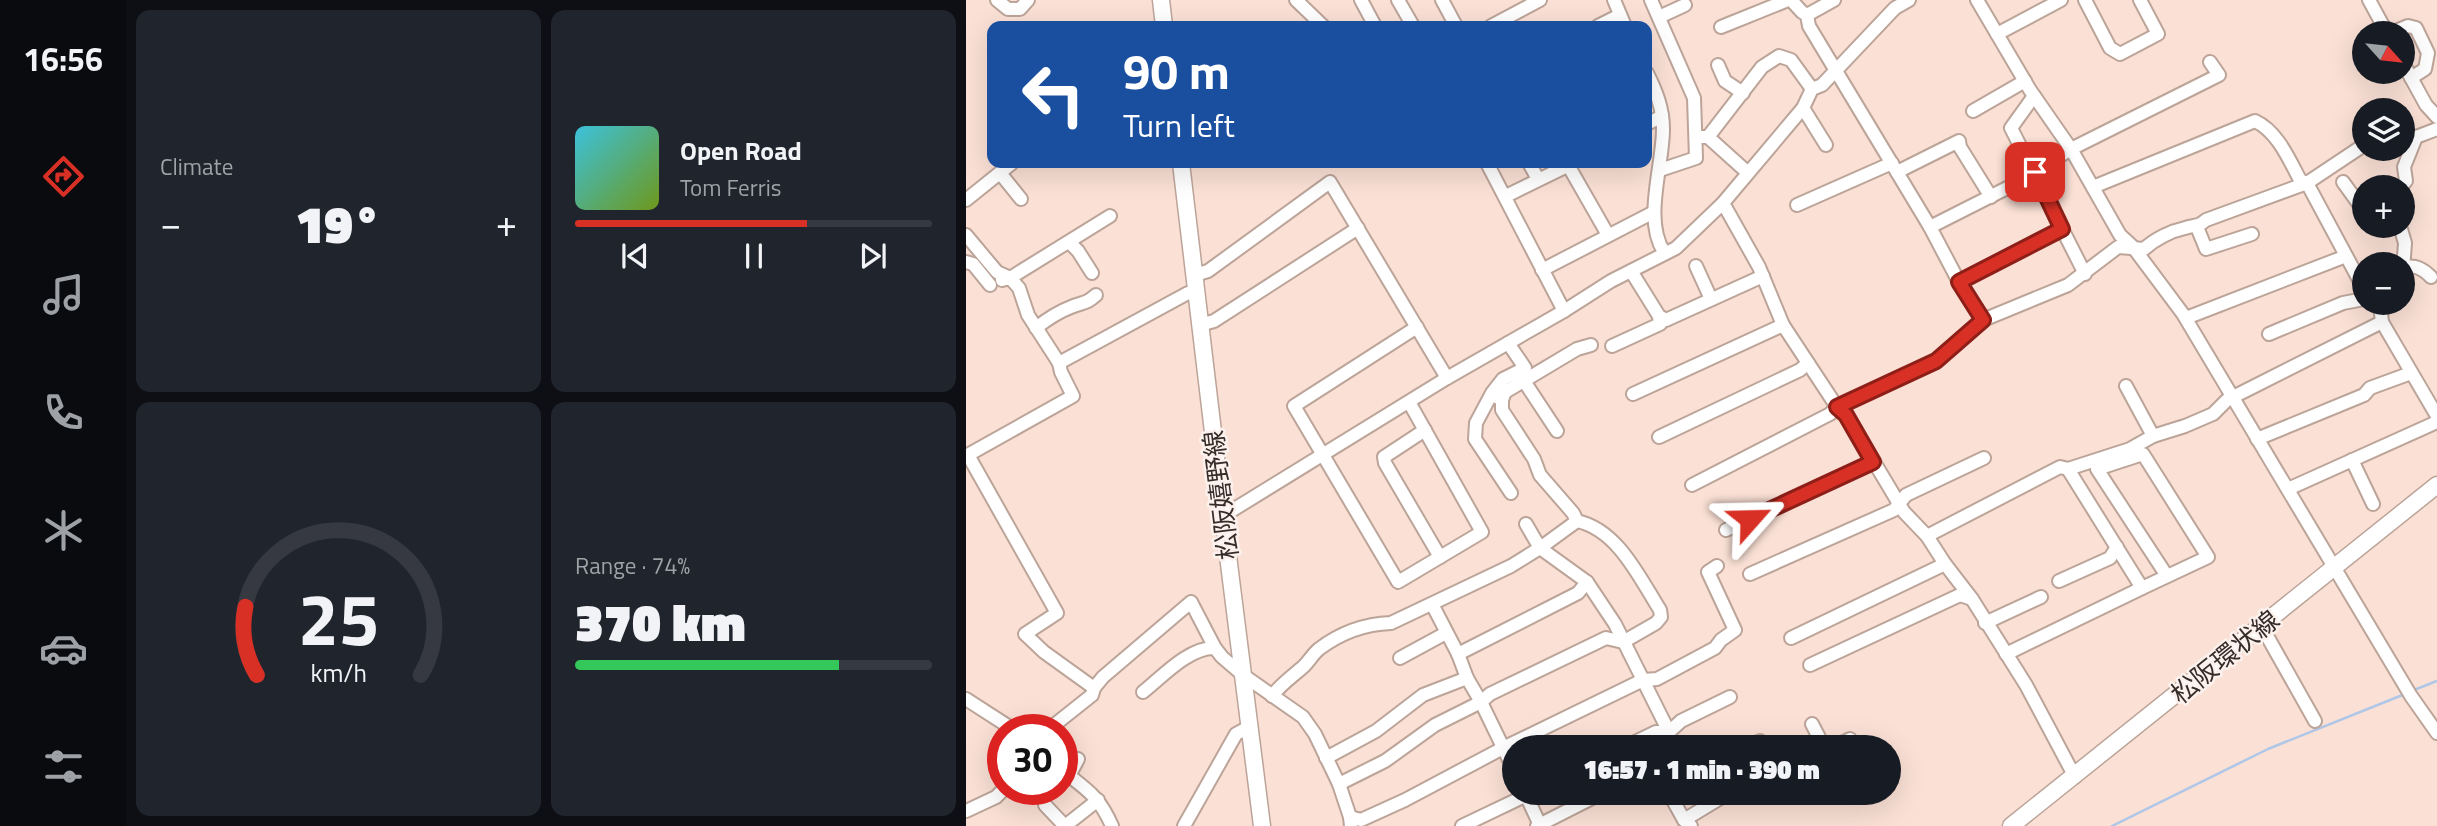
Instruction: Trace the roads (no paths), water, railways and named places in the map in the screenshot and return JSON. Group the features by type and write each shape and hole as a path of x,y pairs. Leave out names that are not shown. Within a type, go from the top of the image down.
{"main road":[{"path":"1161,0 1163,21"},
{"name":"松阪嬉野線","path":"1182,168 1262,826"},
{"name":"松阪環状線","path":"2011,826 2437,485"}],"street":[{"path":"997,0 1008,9 1020,9 1028,0"},
{"path":"1296,0 1318,21"},
{"path":"1361,0 1373,21"},
{"path":"1398,0 1410,21"},
{"path":"1442,0 1453,21"},
{"path":"1501,21 1541,0"},
{"path":"1614,0 1623,20"},
{"path":"1651,0 1693,98 1702,137 1747,172"},
{"path":"1721,27 1790,0 1807,15 1809,26 1983,320"},
{"path":"1807,15 1834,0"},
{"path":"1223,516 1447,378 1612,281 1676,247 1723,203 1803,108 1812,89 1822,85 1895,8 1909,0"},
{"path":"1977,0 2034,96 2071,149 2120,235 2133,247 2186,318 2411,696 2437,733"},
{"path":"1997,34 2061,0"},
{"path":"2085,0 2110,48 2120,54 2158,34 2140,0"},
{"path":"2369,0 2382,21"},
{"path":"1659,17 1685,5"},
{"path":"2415,28 2428,53 2425,69 2415,75"},
{"path":"1660,170 1696,158 1702,137 1743,93 1762,67 1779,56 1791,60 1812,89"},
{"path":"1930,227 1991,197 2071,149 2219,75 2210,62"},
{"path":"1718,65 1725,81 1743,93"},
{"path":"1973,111 2025,81"},
{"path":"1652,83 1660,100 1663,130 1654,212 1660,245 1664,252"},
{"path":"2414,84 2426,105 2437,117"},
{"path":"2034,96 2011,128 2085,274"},
{"path":"1803,108 1826,145"},
{"path":"1652,121 1662,116"},
{"path":"2093,187 2255,121 2262,124 2284,149 2300,180 2307,183 2352,267"},
{"path":"2405,175 2404,167 2416,137 2437,129"},
{"path":"1797,205 1959,141 1960,147 1991,197"},
{"path":"1692,485 1830,414 1837,407 1936,361 1983,320 2068,285 2118,247 2144,249 2152,241 2186,228 2197,227 2206,220 2307,183 2352,153"},
{"path":"966,200 1006,168"},
{"path":"1490,168 1564,311"},
{"path":"1532,168 1538,179"},
{"path":"1506,196 1562,168"},
{"path":"1573,168 1608,235"},
{"path":"1000,173 1021,199"},
{"path":"1195,275 1208,271 1330,182 1447,378"},
{"path":"2343,182 2352,194"},
{"path":"1723,203 1763,276 1783,325 1837,407 1846,415 1899,504 1927,536 1972,599 2026,685 2075,776"},
{"path":"1542,270 1654,212"},
{"path":"999,281 1070,243 1110,216"},
{"path":"2197,227 2206,249 2252,234"},
{"path":"1200,325 1214,321 1358,228"},
{"path":"1959,282 2062,229"},
{"path":"966,235 997,272 999,281"},
{"path":"1070,243 1091,273"},
{"path":"2186,318 2341,258"},
{"path":"966,262 999,281 1019,288 1028,315 1059,363 1060,372 1073,396 967,456 1057,613 1025,634 1044,652 1094,688"},
{"path":"1696,266 1711,299"},
{"path":"2415,267 2424,270 2431,277"},
{"path":"1612,346 1660,324 1659,316 1631,271"},
{"path":"1659,316 1666,320 1763,276"},
{"path":"1059,363 1188,293"},
{"path":"1036,328 1071,307 1088,303 1096,295"},
{"path":"2269,334 2352,301"},
{"path":"2381,315 2382,322 2437,416"},
{"path":"1927,536 2060,467 2068,469 2130,449 2153,436 2213,414 2227,400 2382,322"},
{"path":"1633,394 1783,325"},
{"path":"1409,402 1482,532 1398,582 1294,406 1417,327"},
{"path":"1508,343 1525,368 1503,379 1497,397 1502,410 1534,459 1540,474 1577,521"},
{"path":"1511,493 1475,439 1476,423 1497,397 1577,349 1591,345"},
{"path":"1660,437 1800,370 1808,363"},
{"path":"2258,439 2364,395 2370,388 2411,373"},
{"path":"1524,381 1557,431"},
{"path":"2126,386 2153,436"},
{"path":"2288,489 2437,422"},
{"path":"1425,430 1384,457 1440,556"},
{"path":"2006,654 2208,557 2143,454 2097,469 2167,576"},
{"path":"1750,574 1894,509 1906,495 1984,458"},
{"path":"2352,460 2373,504"},
{"path":"1726,530 1873,462"},
{"path":"2068,469 2142,588"},
{"path":"1272,696 1278,687 1306,664 1318,650 1351,630 1391,623 1511,566 1577,521 1587,523 1624,552 1660,610 1661,617 1656,623 1623,642 1606,638 1490,694 1481,702 1435,725 1385,761 1339,784"},
{"path":"1526,524 1540,548 1587,582 1615,624 1669,735"},
{"path":"2059,581 2110,558 2117,547"},
{"path":"1791,638 1945,564"},
{"path":"1530,735 1643,680 1657,679 1715,648 1721,639 1735,630 1707,572 1717,566"},
{"path":"1458,654 1578,593 1587,582"},
{"path":"1810,665 1960,595 1972,599"},
{"path":"1986,623 2041,597"},
{"path":"1075,714 1092,695 1103,677 1191,602 1222,657 1303,717 1315,734 1339,784 1351,821 1361,820 1394,805 1502,749"},
{"path":"1432,604 1502,746"},
{"path":"2262,627 2315,722"},
{"path":"1400,658 1446,633"},
{"path":"1143,692 1188,657 1208,648 1215,648"},
{"path":"1326,758 1376,731 1423,695 1467,678"},
{"path":"1650,735 1669,732 1681,721 1730,697"},
{"path":"966,699 989,714"},
{"path":"1812,724 1818,735"},
{"path":"1184,826 1236,734 1249,727"},
{"path":"1078,783 1098,800 1112,826"},
{"path":"1045,805 1065,826 1098,800"},
{"path":"966,811 987,801"},
{"path":"1462,826 1505,805"},
{"path":"1531,805 1539,825 1578,805"},
{"path":"1676,805 1687,823 1708,805"}],"waterway":[{"path":"2414,690 2437,681"},
{"path":"2112,826 2268,749 2405,694"}]}
